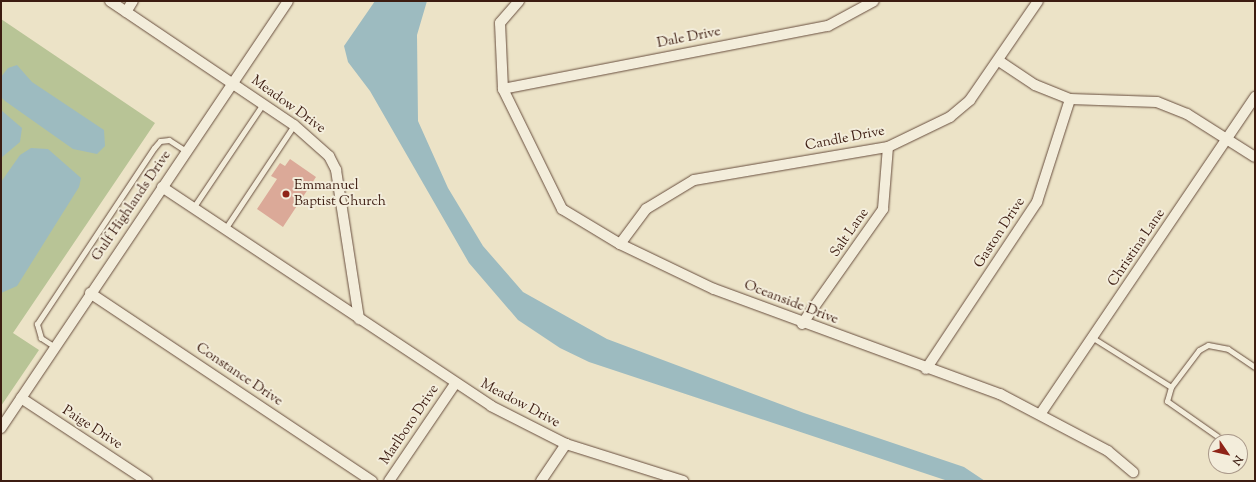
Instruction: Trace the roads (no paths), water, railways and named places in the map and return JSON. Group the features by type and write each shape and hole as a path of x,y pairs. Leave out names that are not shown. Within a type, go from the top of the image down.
{"street":[{"name":"Meadow Drive","path":"110,1 294,125 315,140 329,156 336,170 359,319"},
{"path":"126,12 133,1"},
{"name":"Gulf Highlands Drive","path":"1,428 90,293 288,1"},
{"path":"503,89 500,23 519,1"},
{"name":"Dale Drive","path":"503,89 828,26 874,1"},
{"name":"Candle Drive","path":"620,244 646,209 694,180 888,147 950,117 970,100 999,61 1038,1"},
{"path":"999,61 1035,85 1070,99 1157,102 1187,114 1255,157"},
{"name":"Oceanside Drive","path":"503,89 562,209 620,244 714,289 802,324 1000,394 1041,413 1108,451 1133,472"},
{"name":"Christina Lane","path":"1041,413 1255,97"},
{"name":"Gaston Drive","path":"926,369 1037,202 1070,99"},
{"name":"Salt Lane","path":"802,324 883,209 888,147"},
{"name":"Meadow Drive","path":"162,187 455,384 566,444 683,481"},
{"name":"Constance Drive","path":"90,293 372,481"},
{"name":"Marlboro Drive","path":"389,481 455,384"},
{"name":"Paige Drive","path":"21,398 147,481"},
{"path":"541,481 566,444"}],"lane":[{"path":"193,208 263,104"},
{"path":"225,229 294,125"},
{"path":"54,347 41,338 37,324 154,148 160,141 169,140 186,151"},
{"path":"1093,338 1171,388"},
{"path":"1213,434 1167,401 1171,388 1199,350 1208,345 1228,349 1255,367"}],"water":[{"path":"375,1 427,1 417,35 418,121 448,188 483,246 523,292 607,339 804,413 964,467 985,481 948,481 589,362 560,348 518,320 469,263 370,91 348,62 344,46"},
{"path":"17,65 32,82 104,130 105,146 97,154 73,149 1,97 1,77 8,68"},
{"path":"1,110 22,128 20,142 1,158"},
{"path":"31,148 48,149 81,178 79,187 17,286 1,293 1,182 20,155"}],"place":[{"name":"Emmanuel Baptist Church","path":"286,194"}]}
